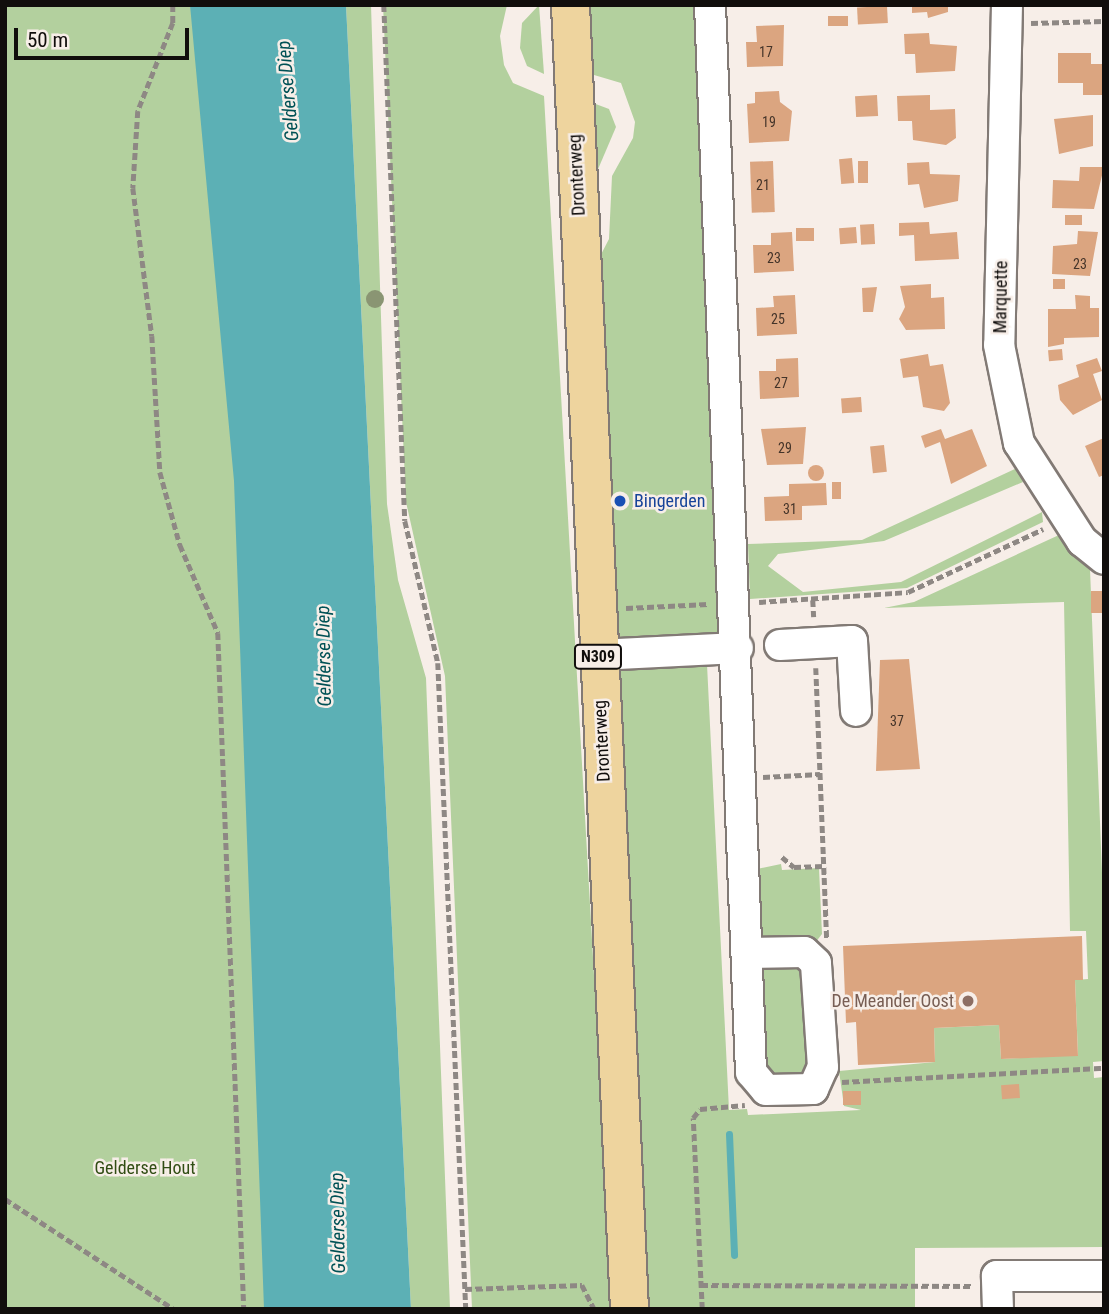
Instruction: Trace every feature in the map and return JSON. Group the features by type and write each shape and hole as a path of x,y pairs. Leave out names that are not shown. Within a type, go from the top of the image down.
{"main road":[{"name":"Dronterweg","path":"570,5 629,1309"}],"street":[{"path":"710,5 745,778 748,953 751,1072 760,1087 813,1089 822,1076 813,958 799,951 748,953"},
{"name":"Marquette","path":"1007,14 999,345 1019,443 1066,518 1104,559"},
{"path":"780,645 852,641 856,711"},
{"path":"598,655 738,648"},
{"path":"998,1298 998,1276 1104,1276"}],"path":[{"path":"173,5 173,23 138,111 133,188 152,336 160,472 180,545 218,633 244,1309"},
{"path":"384,5 405,521 438,663 466,1309"},
{"path":"1007,14 1104,21"},
{"path":"625,608 813,600 908,592 1066,518"},
{"path":"813,600 827,941 813,958"},
{"path":"745,778 820,774"},
{"path":"782,857 794,867 824,866"},
{"path":"840,1082 1104,1068"},
{"path":"702,1309 693,1118 700,1109 746,1105 760,1087"},
{"path":"5,1199 174,1309"},
{"path":"465,1289 582,1285 594,1309"},
{"path":"701,1285 998,1298"}],"green space":[{"name":"Gelderse Hout","path":"5,5 200,5 280,594 287,1309 5,1309"},
{"path":"346,5 371,5 387,504 398,580 426,678 450,1309 411,1309"},
{"path":"383,5 507,5 500,36 504,65 513,83 544,96 613,1309 472,1309 445,676 406,502"},
{"path":"539,5 544,74 527,66 520,48 522,23"},
{"path":"580,5 700,5 727,634 706,644 729,1110 747,1109 748,1115 861,1110 844,1106 839,1071 935,1062 934,1028 999,1025 1001,1059 1078,1055 1075,980 1088,979 1086,931 1070,931 1064,602 884,608 914,602 1059,535 1090,569 1104,923 1104,1061 1093,1062 1094,1078 1104,1077 1104,1247 915,1248 915,1309 643,1309 594,268 609,239 612,176 633,138 635,122 621,83 584,72"},
{"path":"585,100 609,109 616,127 590,188"},
{"path":"1017,468 1023,482 884,541 778,554 768,566 803,592 901,582 1042,512 1043,522 907,588 750,599 748,544 862,540"},
{"path":"781,864 782,870 819,868 822,934 815,943 760,941 757,869"},
{"path":"805,961 810,1076 769,1078 763,1072 759,971 763,964"}],"water":[{"name":"Gelderse Diep","path":"190,5 346,5 411,1309 264,1309 234,481"}],"building":[{"path":"912,5 948,5 948,12 928,18 927,12 912,13"},
{"path":"887,6 888,23 858,25 857,8"},
{"path":"828,16 848,16 848,26 828,26"},
{"path":"784,25 783,66 747,67 746,42 757,42 756,26"},
{"path":"929,33 930,44 957,46 955,71 916,73 915,54 905,54 904,34"},
{"path":"1058,53 1091,53 1091,64 1104,64 1104,95 1083,95 1083,83 1058,83"},
{"path":"779,91 780,102 792,111 789,141 749,143 747,104 755,103 755,92"},
{"path":"877,95 878,116 856,117 855,96"},
{"path":"930,95 930,110 955,109 956,138 946,145 913,140 912,121 898,121 897,96"},
{"path":"1093,115 1093,146 1059,154 1054,119"},
{"path":"852,158 854,183 841,184 839,159"},
{"path":"773,161 775,212 752,213 750,162"},
{"path":"858,161 868,161 868,183 858,183"},
{"path":"929,162 930,174 960,175 958,201 924,208 919,184 908,185 907,163"},
{"path":"1080,167 1104,167 1094,209 1052,208 1053,180 1079,181"},
{"path":"1065,215 1082,215 1082,225 1065,225"},
{"path":"929,222 930,234 957,232 959,259 915,261 914,235 899,236 899,223"},
{"path":"874,224 875,244 861,245 860,225"},
{"path":"856,227 857,243 840,244 839,228"},
{"path":"796,228 814,228 814,241 796,241"},
{"path":"1078,231 1098,232 1090,276 1052,274 1053,246 1077,244"},
{"path":"792,232 794,271 754,273 753,245 771,245 771,233"},
{"path":"1053,279 1065,279 1065,289 1053,289"},
{"path":"931,284 931,298 944,297 945,329 906,330 899,319 905,307 900,286"},
{"path":"877,287 873,312 863,312 862,288"},
{"path":"795,295 797,334 757,336 756,308 774,307 773,296"},
{"path":"1075,295 1090,296 1090,308 1099,308 1099,337 1064,338 1064,344 1048,347 1048,309 1076,309"},
{"path":"1062,349 1063,360 1049,361 1048,350"},
{"path":"928,354 930,366 943,364 950,403 944,411 923,407 918,376 903,378 900,359"},
{"path":"798,358 799,397 760,399 759,371 776,371 776,359"},
{"path":"1097,358 1102,371 1093,374 1102,400 1073,415 1060,400 1058,385 1079,377 1076,365"},
{"path":"861,397 862,412 842,413 841,398"},
{"path":"806,427 803,464 767,465 761,429"},
{"path":"941,429 945,439 972,429 987,466 951,484 940,442 925,448 921,436"},
{"path":"1104,438 1104,475 1099,477 1085,446"},
{"path":"884,445 887,472 873,473 870,446"},
{"path":"813,465 819,465 824,473 822,479 813,481 808,476 808,470"},
{"path":"832,482 841,482 841,499 832,499"},
{"path":"826,483 827,505 802,506 802,520 765,521 764,497 789,496 789,484"},
{"path":"1091,591 1104,591 1104,613 1091,613"},
{"path":"909,659 920,769 876,771 880,660"},
{"name":"De Meander Oost","path":"1082,936 1083,980 1075,980 1078,1056 1001,1059 999,1025 934,1028 935,1062 858,1065 856,1022 846,1023 843,946"},
{"path":"1019,1084 1020,1098 1002,1099 1001,1085"},
{"path":"843,1091 861,1091 861,1105 843,1105"}],"waterway":[{"path":"729,1134 734,1255"}],"place":[{"name":"Bingerden","path":"620,501"},
{"name":"De Meander Oost","path":"968,1001"}]}
